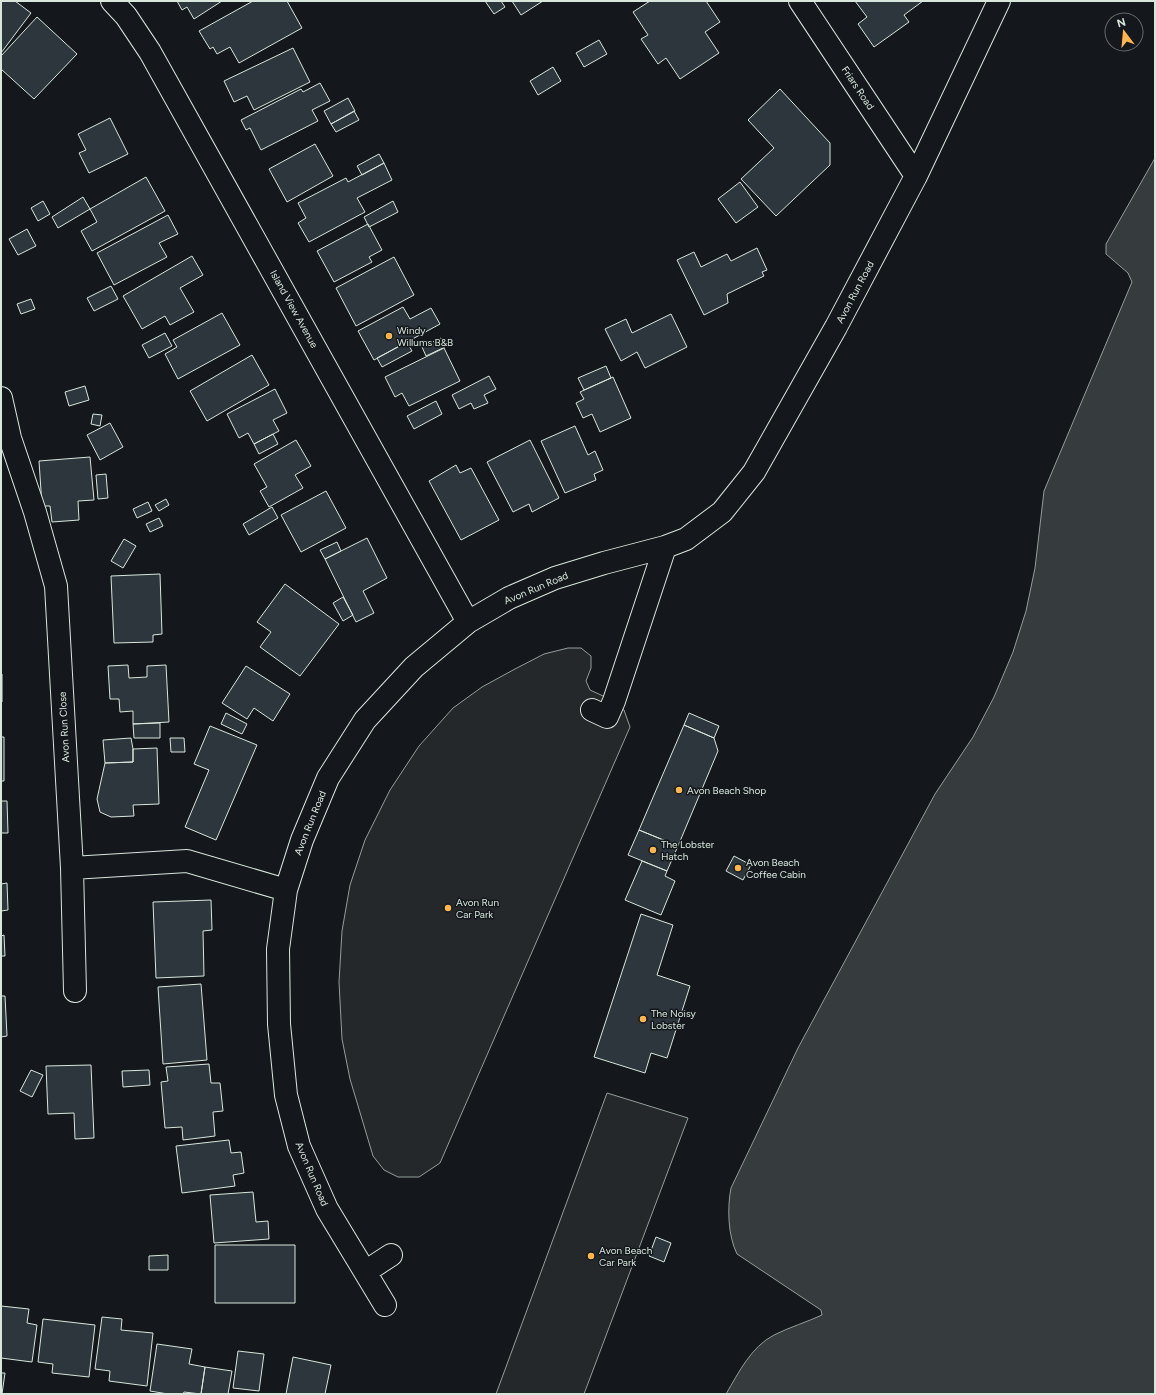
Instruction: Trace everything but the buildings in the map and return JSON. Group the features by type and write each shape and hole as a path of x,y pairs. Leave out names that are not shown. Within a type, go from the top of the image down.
{"street":[{"name":"Island View Avenue","path":"112,1 126,16 150,52 468,622"},
{"name":"Friars Road","path":"800,1 916,176"},
{"name":"Avon Run Road","path":"385,1305 327,1209 299,1146 286,1095 279,1024 278,949 286,890 302,840 328,778 365,720 414,667 468,622 510,598 555,578 604,562 665,547 686,539 722,512 754,472 836,327 916,176 999,1"},
{"name":"Avon Run Close","path":"1,398 10,438 35,512 56,586 72,868 75,991"},
{"path":"592,710 607,718 665,547"},
{"path":"72,868 187,860 286,890"},
{"path":"365,1272 391,1255"}],"shaded area":[{"path":"1155,158 1155,1394 726,1394 746,1361 766,1340 780,1332 822,1315 821,1310 737,1254 732,1239 729,1222 731,1188 798,1048 935,794 973,737 994,697 1013,652 1026,611 1035,568 1044,491 1132,282 1128,273 1106,254 1106,244"},
{"name":"Avon Run Car Park","path":"568,648 581,648 591,656 591,668 586,681 590,690 614,701 624,710 630,727 440,1163 419,1177 398,1177 384,1170 373,1156 350,1079 342,1039 339,982 342,931 350,885 365,840 390,790 419,746 453,708 482,687 515,669 544,654"},
{"name":"Avon Beach Car Park","path":"607,1093 688,1118 584,1394 496,1394"}],"place":[{"name":"Windy Willums B&B","path":"389,336"},
{"name":"Avon Beach Shop","path":"679,790"},
{"name":"The Lobster Hatch","path":"653,850"},
{"name":"Avon Beach Coffee Cabin","path":"738,868"},
{"name":"Avon Run Car Park","path":"448,908"},
{"name":"The Noisy Lobster","path":"643,1019"},
{"name":"Avon Beach Car Park","path":"591,1256"}]}
